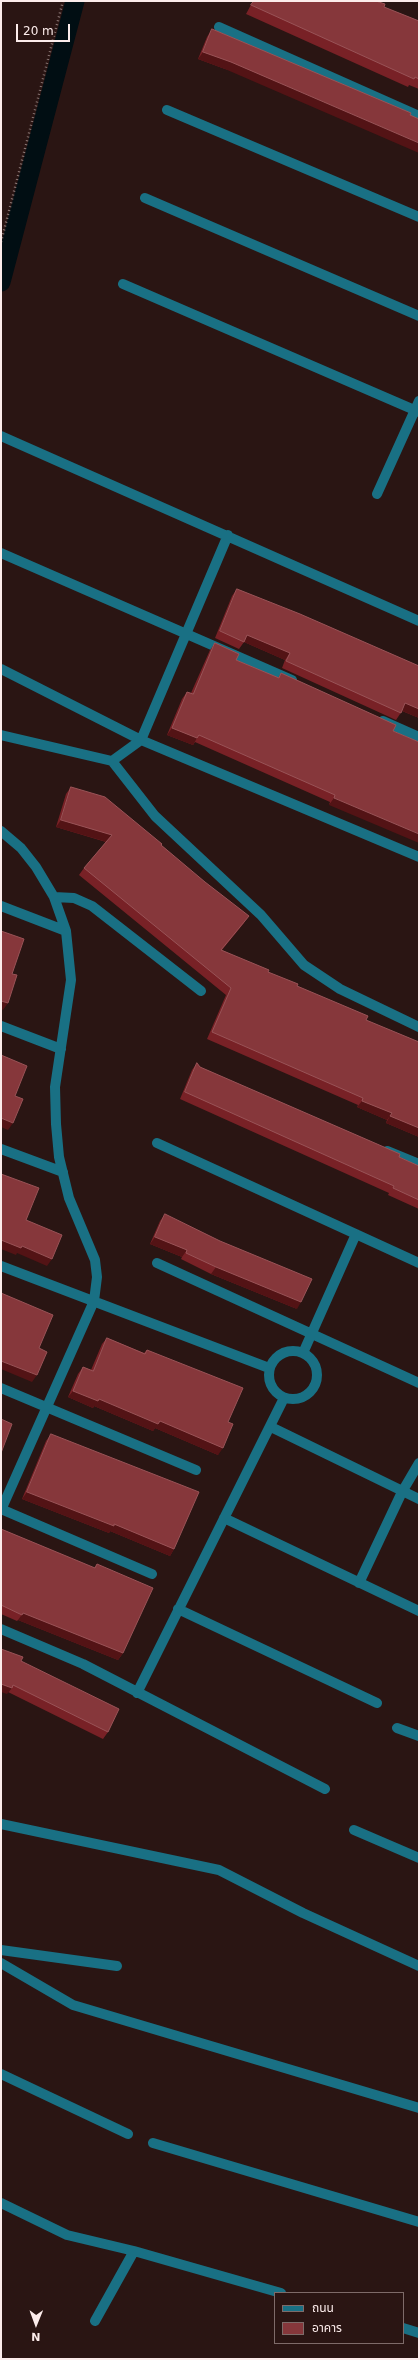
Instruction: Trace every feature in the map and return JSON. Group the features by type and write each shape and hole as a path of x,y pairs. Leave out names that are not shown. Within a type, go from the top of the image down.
{"street":[{"path":"219,27 419,116"},
{"path":"167,110 419,217"},
{"path":"145,198 419,316"},
{"path":"123,284 417,412"},
{"path":"376,494 417,412 419,401"},
{"path":"1,436 228,535 419,621"},
{"path":"112,762 141,740 228,535"},
{"path":"1,553 186,632 299,683"},
{"path":"1,669 141,740 419,857"},
{"path":"377,718 419,738"},
{"path":"1,735 112,762 155,816 260,915 304,965 340,989 419,1027"},
{"path":"1,831 21,848 36,867 54,897 66,931 71,980 55,1087 59,1157 69,1198 95,1260 97,1277 94,1301 1,1509 152,1574"},
{"path":"54,897 74,898 92,906 201,991"},
{"path":"1,906 66,931"},
{"path":"1,1026 61,1049"},
{"path":"157,1142 419,1263"},
{"path":"376,1146 419,1164"},
{"path":"1,1149 63,1172"},
{"path":"303,1353 356,1234"},
{"path":"157,1263 419,1383"},
{"path":"1,1266 269,1368"},
{"path":"289,1352 303,1353 313,1362 317,1375 313,1388 303,1397 284,1398 277,1394 269,1382 269,1368 277,1357 289,1352"},
{"path":"1,1388 196,1470"},
{"path":"136,1693 271,1427 284,1398"},
{"path":"271,1427 419,1499"},
{"path":"359,1583 402,1492 419,1463"},
{"path":"224,1518 419,1611"},
{"path":"178,1609 377,1703"},
{"path":"1,1629 83,1664 136,1693 325,1789"},
{"path":"397,1728 419,1736"},
{"path":"1,1824 219,1870 303,1913 419,1966"},
{"path":"354,1830 419,1858"},
{"path":"1,1950 117,1966"},
{"path":"1,1963 73,2005 419,2108"},
{"path":"1,2074 128,2134"},
{"path":"153,2143 419,2222"},
{"path":"1,2203 67,2235 134,2251 277,2292"},
{"path":"95,2321 134,2251"},
{"path":"404,2328 419,2333"}],"path":[{"path":"1,242 63,1"}],"building":[{"path":"254,1 376,1 385,4 384,7 419,21 419,79 415,77 414,79 251,5"},
{"path":"212,29 411,113 410,115 419,119 419,143 231,62 203,52"},
{"path":"237,589 300,614 419,666 419,709 405,703 401,713 286,661 290,653 247,635 244,642 220,631"},
{"path":"215,643 239,654 236,660 279,678 281,673 396,725 393,731 419,742 419,834 334,798 335,795 199,735 197,738 172,728 187,692 193,694"},
{"path":"71,787 105,797 205,882 249,916 221,950 269,970 268,972 298,984 297,986 368,1016 366,1020 419,1042 419,1128 390,1116 392,1113 362,1101 363,1098 212,1032 231,988 84,868 112,835 61,820"},
{"path":"1,931 24,939 12,974 17,975 8,1003 1,1001"},
{"path":"1,1055 27,1066 15,1096 23,1099 13,1123 1,1118"},
{"path":"197,1063 200,1067 400,1154 399,1157 419,1166 419,1200 393,1188 394,1186 185,1092"},
{"path":"1,1174 39,1188 26,1220 62,1235 52,1259 22,1246 21,1248 1,1240"},
{"path":"165,1214 220,1241 312,1279 301,1302 216,1267 186,1253 187,1250 155,1237"},
{"path":"1,1293 53,1315 39,1348 47,1352 37,1375 1,1361"},
{"path":"107,1338 145,1354 147,1350 243,1388 228,1422 233,1424 223,1448 160,1421 158,1424 99,1399 98,1401 73,1391 83,1367 93,1371"},
{"path":"1,1419 12,1424 1,1453"},
{"path":"51,1434 199,1492 174,1549 114,1524 114,1526 27,1492"},
{"path":"1,1529 95,1568 97,1564 153,1588 123,1653 23,1613 22,1615 1,1605"},
{"path":"1,1649 23,1657 21,1661 119,1709 108,1732 13,1685 12,1688 1,1684"}],"waterway":[{"path":"1,282 75,1"}]}
